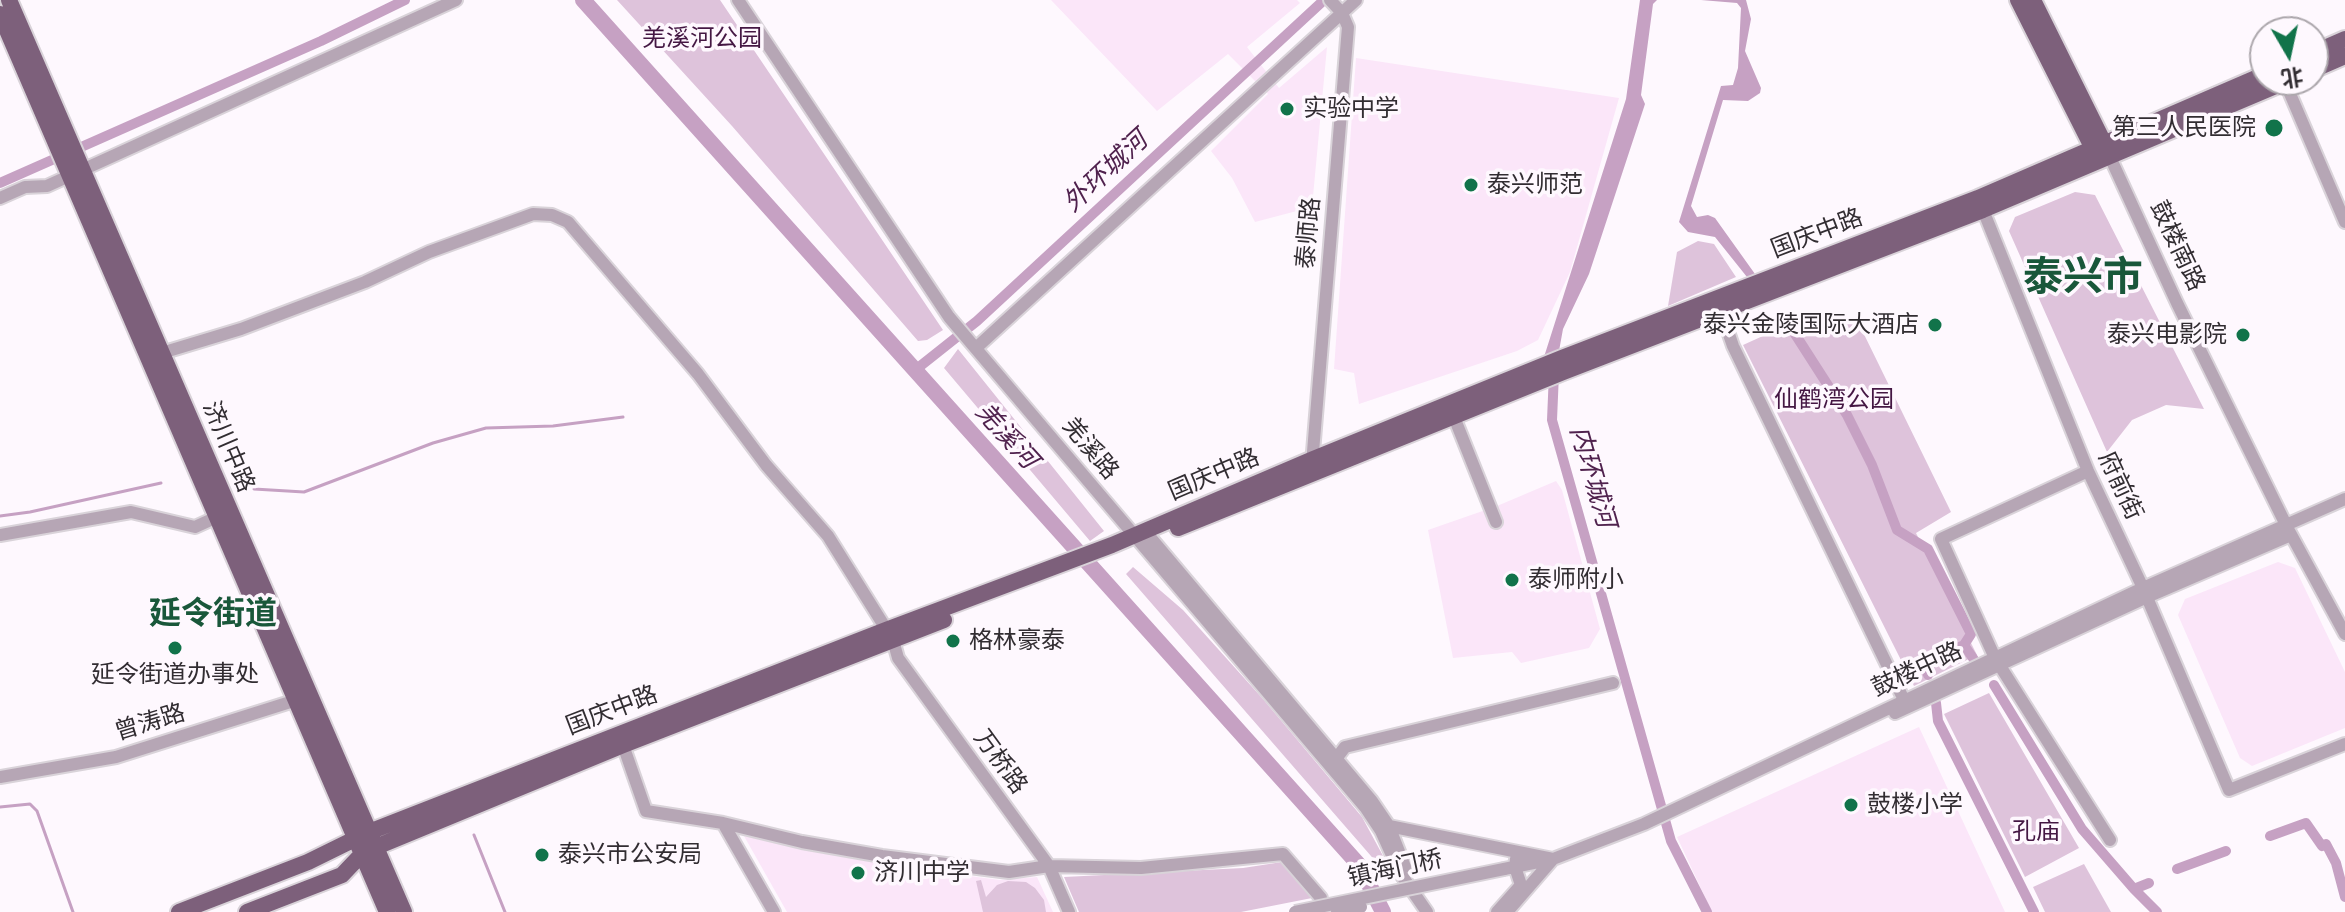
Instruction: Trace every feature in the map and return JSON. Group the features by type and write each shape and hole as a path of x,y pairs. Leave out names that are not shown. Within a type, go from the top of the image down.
{"main road":[{"name":"济川中路","path":"9,0 59,130 365,843 387,912"},
{"name":"鼓楼南路","path":"2023,0 2103,150"},
{"name":"济川中路","path":"0,14 59,130"},
{"name":"国庆中路","path":"1562,365 1721,311 1980,204 2249,82"},
{"name":"国庆中路","path":"2103,150 2249,95"},
{"name":"国庆中路","path":"365,843 1114,549 1562,365 1980,204"},
{"name":"济川中路","path":"155,355 217,517 303,698"},
{"name":"国庆中路","path":"1312,467 1454,417 1539,375"},
{"name":"国庆中路","path":"179,912 623,745 890,635"},
{"name":"济川中路","path":"365,843 404,912"},
{"path":"247,912 342,875 365,843"}],"street":[{"path":"0,198 25,187 47,186 76,170 456,0"},
{"name":"羌溪路","path":"738,0 949,317 1143,537 1333,762 1365,807 1385,828 1399,850 1405,868 1436,912"},
{"path":"976,348 1335,6 1356,0"},
{"name":"泰师路","path":"1312,467 1348,27 1335,6"},
{"path":"2293,96 2345,222"},
{"name":"鼓楼南路","path":"2103,150 2289,531 2345,634"},
{"name":"府前街","path":"1980,204 2088,471 2145,592 2229,790 2345,744"},
{"name":"万桥路","path":"155,355 241,329 365,282 429,252 533,214 552,215 568,222 698,374 766,465 828,536 890,635 898,658 1049,866 1069,912"},
{"path":"1721,311 1733,346 1904,700"},
{"path":"1454,417 1496,522"},
{"path":"2088,471 1941,539 1998,662 2110,840"},
{"name":"鼓楼中路","path":"1663,818 1904,700 1998,662 2145,592 2289,531 2345,499"},
{"path":"0,535 131,512 195,527 217,517"},
{"path":"1337,912 1598,851 1998,662"},
{"path":"1333,762 1345,747 1613,683"},
{"name":"曾涛路","path":"0,777 116,757 303,698"},
{"path":"623,745 646,811 723,823 802,842 942,865 1009,872 1049,866 1141,868 1283,854 1321,898"},
{"path":"723,823 774,912"},
{"path":"1385,828 1550,863"},
{"name":"羌溪路","path":"1385,828 1400,873 1427,912"},
{"path":"1399,850 1402,842 1410,838 1516,857 1510,871"},
{"path":"1507,912 1550,863"},
{"path":"1497,912 1521,885 1510,871"},
{"name":"镇海门桥","path":"1295,912 1510,871"}],"shaded area":[{"name":"实验中学","path":"1051,0 1297,0 1300,3 1247,47 1279,88 1327,47 1312,207 1255,222 1232,178 1211,151 1268,94 1228,54 1157,111"},
{"path":"1640,0 1657,0 1653,4 1641,95 1645,104 1589,274 1563,329 1559,351 1544,357 1626,99"},
{"path":"1701,0 1746,0 1751,19 1745,51 1761,88 1760,93 1748,101 1723,100 1691,206 1697,217 1708,215 1715,218 1755,274 1747,277 1715,237 1688,232 1679,222 1721,86 1733,85 1738,68 1741,8 1737,3"},
{"name":"泰兴师范","path":"1356,58 1619,98 1570,272 1538,340 1517,351 1359,404 1354,373 1334,369"},
{"name":"泰师附小","path":"1556,481 1562,490 1600,629 1589,648 1521,663 1512,652 1453,658 1428,530"},
{"path":"2278,562 2295,568 2345,672 2345,728 2252,766 2240,758 2178,615 2185,599"},
{"name":"鼓楼小学","path":"1919,727 2005,912 1712,912 1677,837"},
{"name":"济川中学","path":"744,836 924,870 1000,880 1037,877 1053,912 787,912"}],"green space":[{"name":"羌溪河公园","path":"617,0 720,0 943,330 927,340 918,341 732,126"},
{"path":"2075,192 2095,195 2204,409 2166,405 2132,420 2107,452 2009,231 2015,217"},
{"path":"1698,241 1714,244 1736,277 1668,306 1677,252"},
{"name":"仙鹤湾公园","path":"1807,316 1824,334 1857,320 1951,512 1916,533 1977,655 1914,686 1743,345"},
{"path":"958,349 1104,531 1090,541 944,368"},
{"path":"1133,567 1183,610 1362,817 1388,865 1384,871 1126,574"},
{"name":"孔庙","path":"1989,693 2079,848 2025,877 1944,714"},
{"path":"1282,862 1312,898 1241,912 1079,912 1064,877 1243,868"},
{"path":"2084,864 2111,912 2045,912 2033,887"},
{"path":"981,880 986,897 997,885 1008,881 1026,882 1044,900 1046,912 983,912 976,881"}],"waterway":[{"path":"0,183 321,41 405,0"},
{"name":"羌溪河","path":"583,0 1359,865 1383,912"},
{"name":"外环城河","path":"914,371 977,321 1324,0"},
{"path":"1786,320 1847,415 1872,465 1897,530 1928,549 1971,634 1964,645 1925,662 1928,675"},
{"name":"内环城河","path":"1554,373 1552,420 1671,841 1707,912"},
{"path":"254,489 304,492 433,443 486,428 553,426 623,417"},
{"path":"0,516 161,483"},
{"path":"1964,645 1975,661"},
{"path":"1994,685 2082,829 2157,912"},
{"path":"1936,703 1938,721 2034,912"},
{"path":"0,807 30,804 37,811 73,912"},
{"path":"2270,836 2306,823 2322,846 2326,844 2336,863 2345,897"},
{"path":"474,835 505,912"},
{"path":"2177,869 2226,851"},
{"path":"2134,889 2149,883"}],"place":[{"name":"实验中学","path":"1287,109"},
{"name":"第三人民医院","path":"2274,128"},
{"name":"泰兴师范","path":"1471,185"},
{"name":"泰兴金陵国际大酒店","path":"1935,325"},
{"name":"泰兴电影院","path":"2243,335"},
{"name":"泰师附小","path":"1512,580"},
{"name":"格林豪泰","path":"953,641"},
{"name":"延令街道办事处","path":"175,648"},
{"name":"鼓楼小学","path":"1851,805"},
{"name":"泰兴市公安局","path":"542,855"},
{"name":"济川中学","path":"858,873"}],"district":[{"name":"泰兴市","path":"2083,279"},
{"name":"延令街道","path":"213,615"}]}
